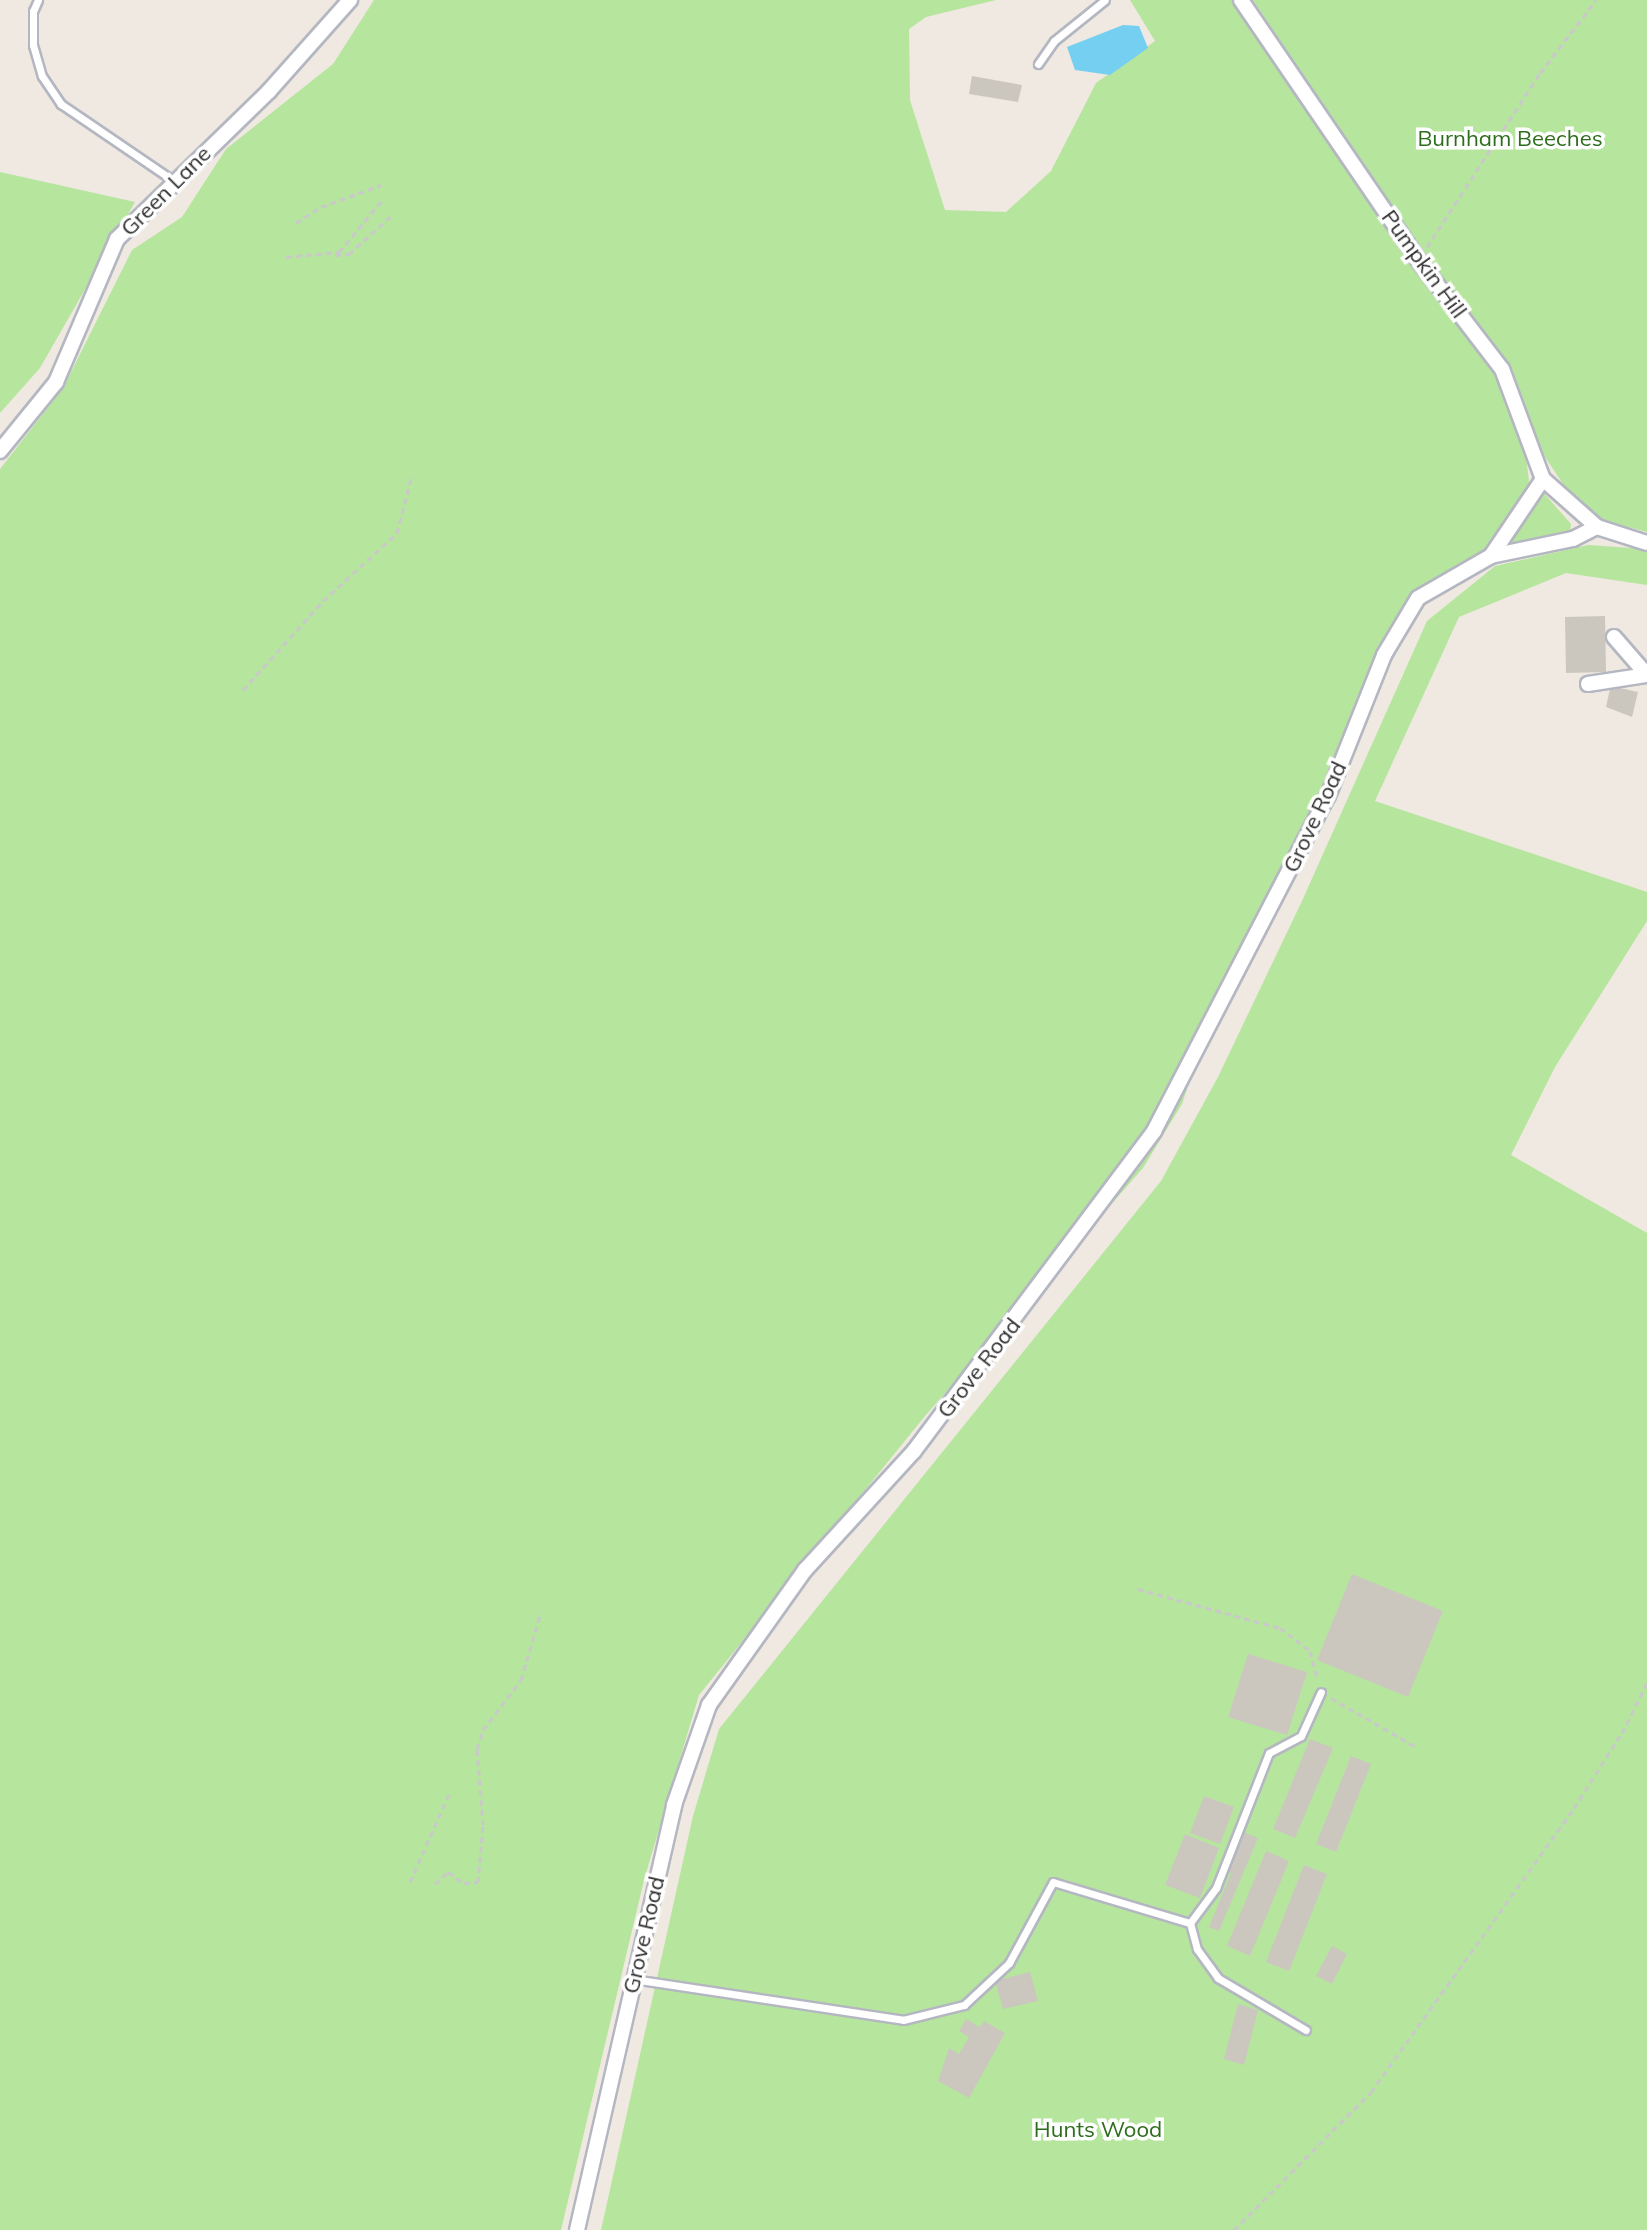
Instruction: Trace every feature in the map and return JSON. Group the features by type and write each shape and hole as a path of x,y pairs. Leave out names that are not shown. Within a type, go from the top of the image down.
{"street":[{"name":"Green Lane","path":"0,451 56,382 117,239 269,91 350,0"},
{"name":"Pumpkin Hill","path":"1241,0 1419,261 1502,369 1543,479 1597,527"},
{"name":"Grove Road","path":"1491,556 1543,479"},
{"name":"Grove Road","path":"577,2230 674,1805 709,1705 805,1570 914,1451 1084,1231 1154,1131 1328,796 1384,655 1418,598 1491,556 1573,539 1597,527"},
{"path":"1597,527 1647,543"},
{"path":"1614,637 1647,675"},
{"path":"1588,684 1647,675"}],"lane":[{"path":"38,0 33,11 33,45 42,76 61,104 174,181"},
{"path":"1038,64 1054,41 1105,0"},
{"path":"1190,1923 1216,1888 1269,1753 1301,1736 1321,1692"},
{"path":"633,1979 903,2020 964,2005 975,1995 1009,1963 1053,1882 1190,1923"},
{"path":"1190,1923 1197,1949 1218,1978 1306,2030"}],"path":[{"path":"1419,261 1540,73 1596,0"},
{"path":"296,223 321,207 381,185"},
{"path":"330,256 355,237 384,198"},
{"path":"286,257 349,254 392,215"},
{"path":"243,690 323,601 397,533 412,475"},
{"path":"1138,1589 1280,1628 1310,1651 1321,1692 1418,1748"},
{"path":"435,1884 448,1872 464,1883 478,1882 483,1825 477,1749 483,1730 521,1680 541,1612"},
{"path":"1234,2230 1371,2092 1574,1808 1622,1733 1647,1683"},
{"path":"410,1882 450,1792"}],"green space":[{"path":"374,0 996,0 926,17 909,29 910,100 945,210 1006,212 1051,171 1096,83 1155,41 1130,0 1232,0 1500,382 1524,439 1530,490 1491,548 1398,614 1353,744 1212,1015 1182,1104 1143,1168 925,1416 699,1695 644,1880 561,2230 0,2230 0,469 63,388 132,250 182,217 226,149 333,64"},
{"name":"Burnham Beeches","path":"1253,0 1647,0 1647,532 1598,519 1563,484 1543,454 1513,372 1390,206"},
{"path":"0,172 135,202 40,368 0,413"},
{"path":"1542,491 1571,524 1570,534 1508,545"},
{"name":"Hunts Wood","path":"1588,545 1647,549 1647,585 1566,573 1459,617 1375,801 1647,892 1647,921 1555,1067 1511,1155 1647,1233 1647,2230 601,2230 693,1816 719,1729 1161,1181 1218,1077 1302,901 1427,621 1495,566"}],"water":[{"path":"1123,25 1139,26 1148,48 1110,75 1075,70 1067,47"}],"building":[{"path":"972,76 1022,85 1018,102 969,94"},
{"path":"1605,616 1606,672 1566,673 1565,617"},
{"path":"1610,689 1638,692 1632,717 1606,707"},
{"path":"1352,1574 1443,1611 1408,1697 1317,1660"},
{"path":"1248,1654 1307,1672 1287,1735 1228,1717"},
{"path":"1310,1739 1333,1748 1295,1838 1273,1829"},
{"path":"1351,1756 1371,1764 1336,1852 1316,1844"},
{"path":"1204,1796 1234,1807 1220,1844 1190,1833"},
{"path":"1241,1831 1258,1838 1219,1931 1209,1927 1231,1873 1225,1870"},
{"path":"1185,1834 1219,1848 1200,1898 1165,1885"},
{"path":"1266,1851 1289,1861 1250,1956 1227,1946"},
{"path":"1304,1865 1327,1874 1289,1971 1266,1962"},
{"path":"1332,1946 1347,1954 1332,1984 1316,1976"},
{"path":"1030,1972 1038,2001 1003,2009 995,1981"},
{"path":"1238,2004 1258,2010 1244,2065 1224,2059"},
{"path":"966,2019 980,2027 984,2021 1005,2033 969,2098 938,2081 949,2048 959,2054 969,2037 959,2031"}]}
